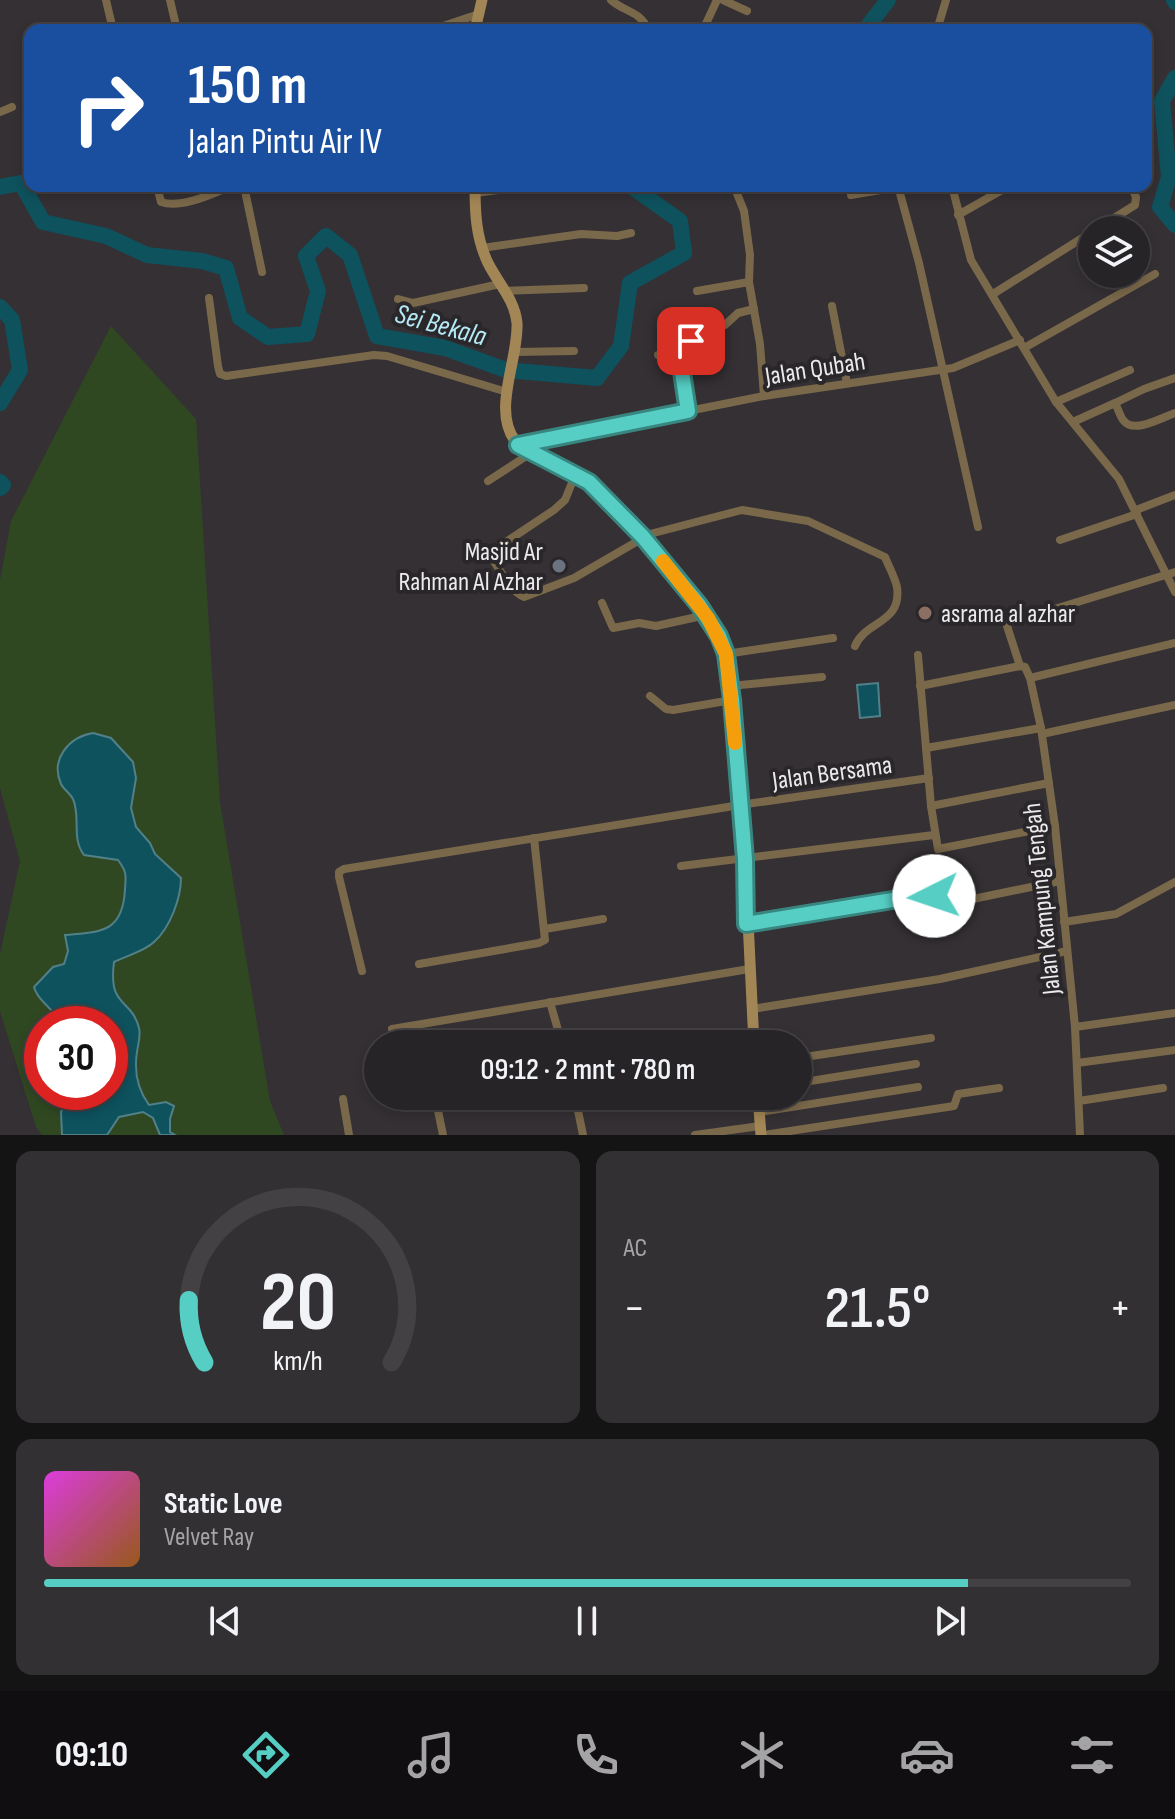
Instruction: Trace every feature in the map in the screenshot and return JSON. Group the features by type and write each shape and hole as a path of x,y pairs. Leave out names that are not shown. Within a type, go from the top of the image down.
{"main road":[{"path":"476,24 482,0"},
{"path":"475,192 476,221 482,248 516,314 507,424 518,445 589,482 643,537 706,615 726,654 745,859 753,1030"},
{"path":"760,1112 762,1132"}],"street":[{"path":"106,0 112,24"},
{"path":"170,0 176,24"},
{"path":"611,0 636,13 644,24"},
{"path":"706,24 720,0 747,11"},
{"path":"939,24 946,0"},
{"path":"449,24 479,14"},
{"path":"0,112 12,107"},
{"path":"158,192 161,202 167,204 215,192"},
{"path":"245,192 262,272"},
{"path":"736,192 744,211 750,255 749,282 760,344 764,396"},
{"path":"851,195 867,192"},
{"path":"900,192 919,263 978,527"},
{"path":"953,192 968,252 1056,402 1119,479 1172,574 1175,592"},
{"path":"958,215 998,192"},
{"path":"1117,216 1135,205 1134,192"},
{"path":"482,248 581,234 617,236 631,233"},
{"path":"993,294 1078,240"},
{"name":"Jalan Qubah","path":"518,445 764,396 943,370 1022,344 1155,274"},
{"path":"697,291 749,282"},
{"path":"398,299 413,303 502,287 584,288"},
{"path":"209,298 218,366 220,374 226,376 374,355 508,387"},
{"path":"832,306 847,383"},
{"path":"658,355 679,353 688,348 693,334 725,325 738,313 754,309"},
{"path":"514,354 574,351"},
{"path":"679,353 688,411"},
{"path":"1056,402 1130,370"},
{"path":"1073,422 1175,378"},
{"path":"1115,403 1124,421 1130,425 1175,413"},
{"path":"488,481 531,453"},
{"path":"576,473 565,500 491,552 490,556 512,589 524,597 574,578 643,537 742,510 808,521 885,557 897,588 895,608 887,618 863,634 855,646"},
{"path":"1060,540 1175,495"},
{"path":"920,686 1020,666 1007,626 1009,623 1172,574"},
{"path":"602,603 613,628 639,623 656,626 706,615"},
{"path":"726,654 833,638"},
{"path":"1030,678 1175,643"},
{"path":"918,655 936,846 941,849 1055,826"},
{"name":"Jalan Kampung Tengah","path":"1020,666 1025,667 1030,678 1042,731 1055,826 1075,1027 1080,1135"},
{"path":"730,686 822,677"},
{"path":"650,696 666,709 673,710 732,700"},
{"path":"926,748 1042,731 1175,705"},
{"name":"Jalan Bersama","path":"362,971 339,872 740,805 929,778"},
{"path":"931,806 1049,783"},
{"path":"681,866 934,835"},
{"path":"419,964 545,940 534,838"},
{"path":"746,924 923,895 934,896 944,905 1060,881"},
{"path":"1064,922 1116,914 1175,882"},
{"path":"545,929 603,919"},
{"path":"752,1009 940,979 1067,951"},
{"path":"392,1029 749,969"},
{"path":"550,1002 558,1030"},
{"path":"1075,1027 1175,1013"},
{"path":"812,1056 931,1038"},
{"path":"1077,1063 1175,1050"},
{"path":"812,1081 916,1064"},
{"path":"760,1112 918,1087"},
{"path":"695,1135 762,1132 954,1106 958,1094 999,1088"},
{"path":"1079,1101 1163,1088"},
{"path":"343,1099 349,1135"},
{"path":"438,1110 443,1135"},
{"path":"578,1110 583,1135"}],"green space":[{"path":"111,326 196,419 220,803 270,1101 284,1135 42,1135 36,1127 31,1110 128,1110 128,1006 24,1006 24,1088 0,1011 0,954 20,861 0,788 0,580 11,521"}],"water":[{"path":"878,683 880,716 860,718 857,685"},
{"path":"93,733 111,738 133,762 136,778 131,808 136,827 155,854 181,878 177,903 160,936 141,951 114,962 114,988 127,1006 47,1006 34,987 53,967 64,964 68,951 65,935 90,933 108,927 120,914 123,903 126,877 123,868 118,860 84,855 78,842 75,806 58,775 64,751 84,735"},
{"path":"128,1008 139,1028 136,1066 142,1093 149,1105 166,1102 174,1106 170,1132 175,1135 160,1135 153,1118 143,1112 119,1117 107,1135 62,1135 61,1112 128,1110"}],"waterway":[{"name":"Sei Bekala","path":"870,24 888,0"},
{"path":"1175,78 1162,101 1169,177 1160,207 1175,225"},
{"name":"Sei Bekala","path":"0,187 21,183 24,188"},
{"name":"Sei Bekala","path":"26,192 43,222 106,236 147,255 202,261 226,268 240,318 268,337 307,334 318,291 306,256 326,236 350,255 377,336 445,348 506,370 597,378 621,346 630,283 684,253 680,221 639,192"},
{"name":"Sei Bekala","path":"0,307 12,320 20,370 0,403"},
{"name":"Sei Bekala","path":"0,482 3,485 0,488"}],"slow traffic":[{"path":"663,561 699,605 719,636 726,654 735,743"}],"place":[{"name":"Masjid Ar Rahman Al Azhar","path":"559,566"},
{"name":"asrama al azhar","path":"925,613"}],"route":[{"path":"691,341 688,348 679,353 688,411 518,445 589,482 643,537 699,605 719,636 726,654 732,700 745,859 746,924 852,905 930,894 934,896"}]}
